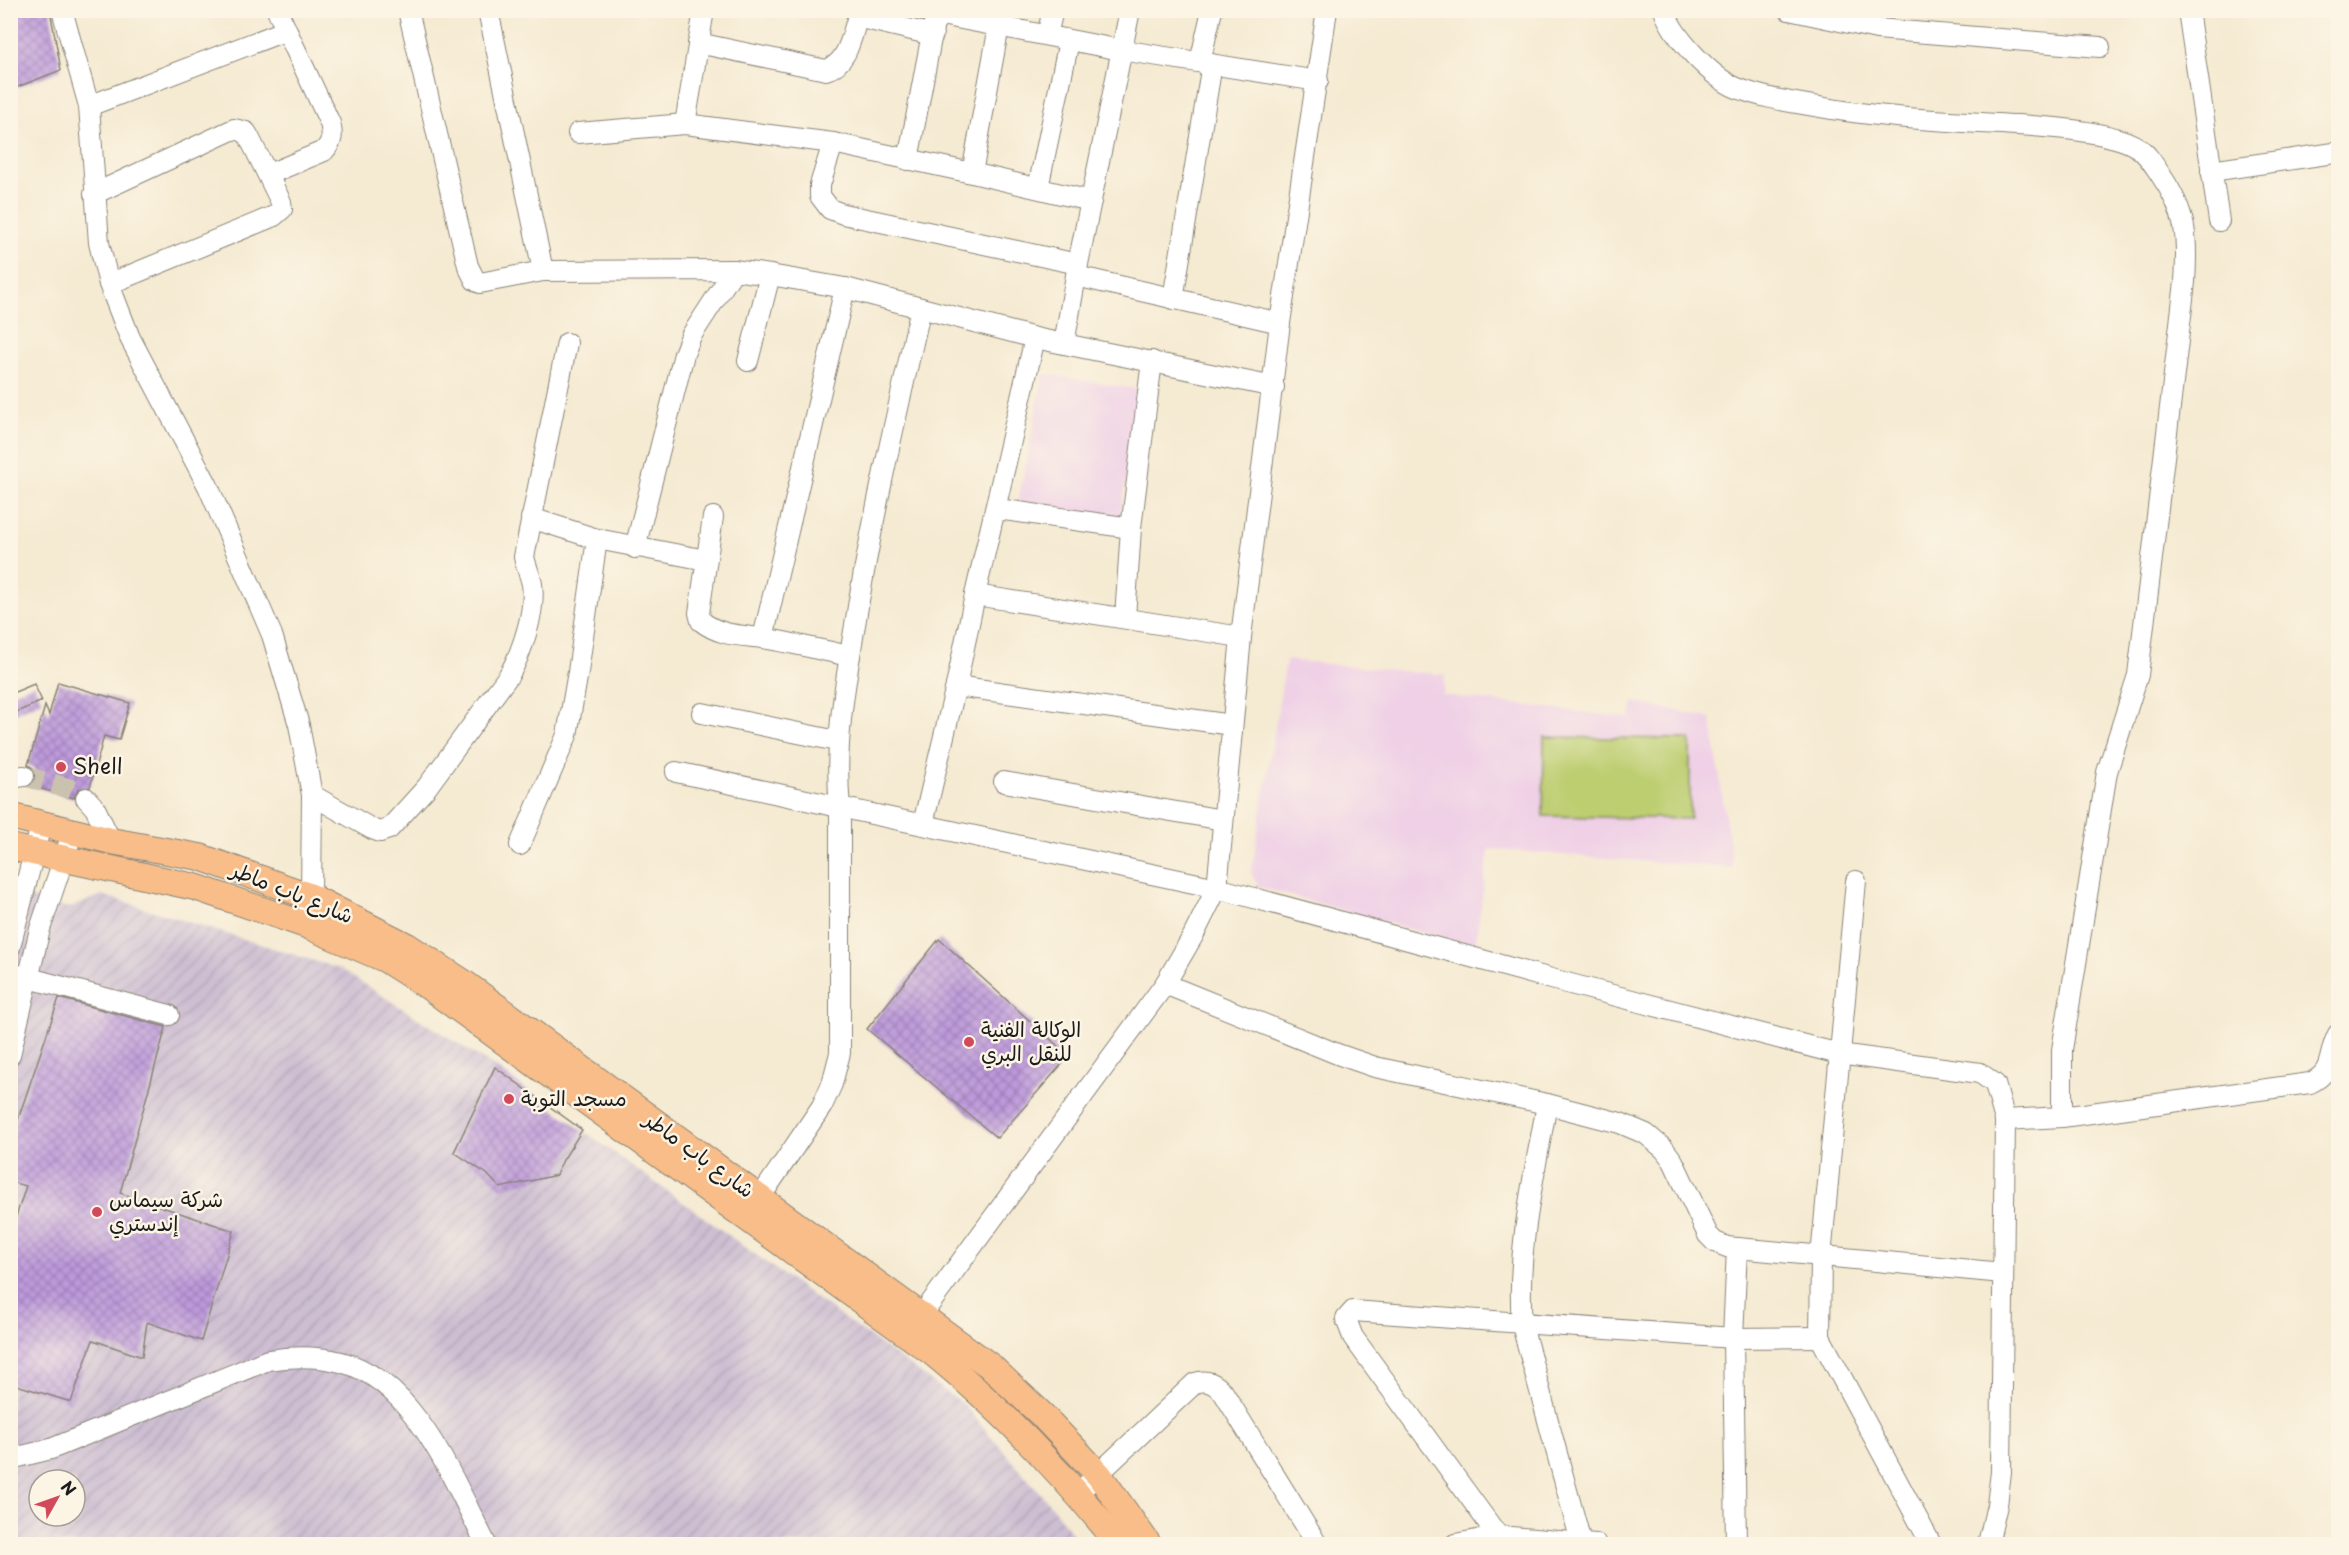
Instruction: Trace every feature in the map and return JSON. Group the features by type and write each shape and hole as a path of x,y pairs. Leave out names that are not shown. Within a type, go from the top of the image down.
{"main road":[{"name":"شارع باب ماطر","path":"10,816 111,841 200,857 311,897 407,945 464,983 753,1209"},
{"name":"شارع باب ماطر","path":"22,850 195,886 306,925 385,959 753,1209 914,1324 990,1366 1041,1414 1099,1475 1148,1545"},
{"name":"شارع باب ماطر","path":"914,1324 1078,1493 1119,1545"}],"street":[{"path":"62,10 88,106 99,243 109,284 130,338 208,486 272,635 288,682 299,724 312,795 311,897 306,925"},
{"path":"269,174 324,151 333,136 330,123 277,10"},
{"path":"408,10 471,273 475,280 488,283 543,271 734,270 846,288 1035,338 1274,387"},
{"path":"488,10 543,271"},
{"path":"685,124 704,10"},
{"path":"1047,35 1053,10"},
{"path":"1064,344 1130,10"},
{"path":"1173,299 1212,10"},
{"path":"914,1324 1165,984 1217,888 1241,637 1281,323 1328,10"},
{"path":"1664,10 1672,28 1682,41 1711,70 1736,88 1777,100 1852,113 2054,127 2116,140 2136,146 2150,160 2178,205 2185,226 2187,246 2185,282 2140,664 2134,695 2107,772 2062,1050 2062,1117"},
{"path":"1789,10 1877,29 2100,47"},
{"path":"2188,10 2219,220"},
{"path":"698,43 826,70 834,67 842,59 858,14 933,35"},
{"path":"908,160 934,23 941,15 1069,41 1318,81"},
{"path":"972,173 999,26"},
{"path":"88,106 287,30"},
{"path":"1038,188 1069,41"},
{"path":"578,133 685,124 833,143 1091,201"},
{"path":"94,194 234,129 246,132 281,202 282,209 279,213 109,284"},
{"path":"833,143 820,185 820,196 830,209 1077,270 1173,299 1281,323"},
{"path":"2211,171 2334,153"},
{"path":"635,548 684,354 692,336 734,270"},
{"path":"748,361 770,275"},
{"path":"763,638 846,288"},
{"path":"753,1209 822,1106 832,1083 840,1053 840,808 837,741 868,544 921,308"},
{"path":"923,824 1035,338"},
{"path":"312,795 380,832 389,829 427,787 509,675 520,656 528,629 532,584 524,557 567,343"},
{"path":"1125,618 1131,528 1152,361"},
{"path":"997,509 1131,528"},
{"path":"713,517 699,613 701,621 722,634 763,638 850,656"},
{"path":"531,518 635,548 706,560"},
{"path":"520,845 567,735 597,538"},
{"path":"975,595 1241,637"},
{"path":"956,687 1232,725"},
{"path":"702,713 837,741"},
{"path":"676,772 1217,888 1558,981 1839,1054 1980,1073 1995,1084 2005,1120 2001,1472 1997,1505 1988,1545"},
{"path":"1004,782 1223,820"},
{"path":"86,798 95,808 111,841"},
{"path":"10,947 15,925 22,850 40,825"},
{"path":"10,1055 20,975 40,929 73,831"},
{"path":"1856,881 1821,1257 1820,1337 1931,1545"},
{"path":"15,925 40,929"},
{"path":"20,975 169,1015"},
{"path":"1165,984 1340,1055 1375,1066 1547,1104 1620,1123 1646,1134 1664,1149 1673,1161 1708,1235 1715,1242 1737,1248 2003,1273"},
{"path":"2005,1120 2062,1117 2310,1083 2321,1078 2328,1067 2338,1034"},
{"path":"1455,1545 1500,1540 1589,1543 1522,1325 1520,1297 1522,1259 1547,1104"},
{"path":"1736,1545 1733,1338 1737,1248"},
{"path":"1500,1540 1353,1337 1346,1319 1348,1315 1358,1310 1522,1325 1733,1338 1820,1337"},
{"path":"10,1459 51,1449 268,1360 318,1357 344,1362 372,1376 399,1396 425,1430 486,1545"},
{"path":"1078,1493 1195,1383 1209,1382 1223,1392 1317,1545"}],"shaded area":[{"path":"1044,374 1142,390 1117,531 1017,507"},
{"path":"1286,660 1445,675 1443,695 1630,718 1634,702 1711,718 1733,868 1489,849 1475,947 1259,887 1251,873"},
{"path":"10,892 69,908 102,895 340,969 495,1067 964,1405 1052,1507 1080,1544 11,1544"}],"green space":[{"path":"1544,737 1690,739 1690,819 1543,816"}],"building":[{"path":"10,10 50,10 61,70 10,90"},
{"path":"58,682 130,703 119,740 104,736 90,787 78,789 74,798 31,786 36,774 28,765 45,706 49,715"},
{"path":"34,684 42,701 10,715 10,694"},
{"name":"الوكالة الفنية للنقل البري","path":"939,939 1069,1056 997,1138 867,1029"},
{"name":"شركة سيماس إندستري","path":"59,998 166,1027 120,1193 234,1231 201,1341 147,1322 142,1357 93,1340 71,1402 10,1383 10,1235 26,1186 10,1182 10,1143"},
{"name":"مسجد التوبة","path":"495,1067 582,1130 556,1175 500,1188 487,1174 454,1152"}],"tunnel":[{"path":"24,776 71,789 86,798"}],"place":[{"name":"Shell","path":"61,767"},
{"name":"الوكالة الفنية للنقل البري","path":"969,1042"},
{"name":"مسجد التوبة","path":"509,1099"},
{"name":"شركة سيماس إندستري","path":"97,1212"}]}
